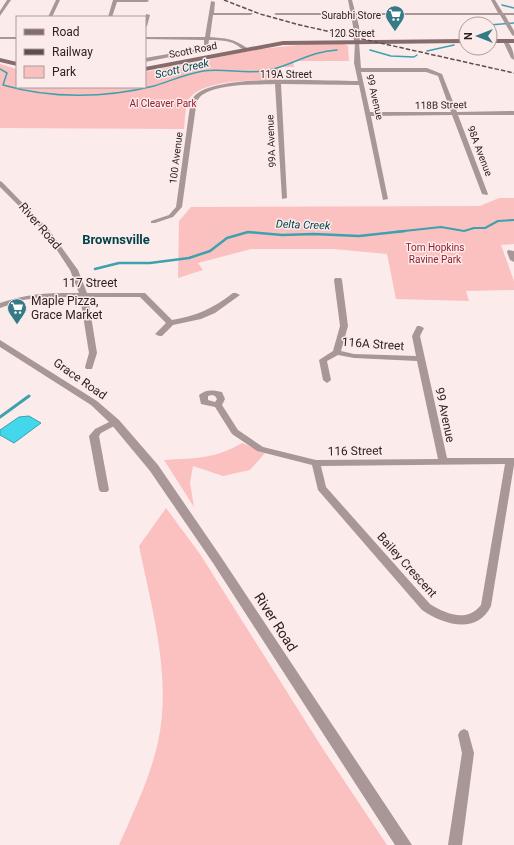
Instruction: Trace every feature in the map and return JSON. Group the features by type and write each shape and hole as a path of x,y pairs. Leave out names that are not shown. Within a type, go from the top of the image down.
{"main road":[{"name":"120 Street","path":"243,47 357,40 458,38"},
{"name":"120 Street","path":"357,40 458,42"},
{"path":"498,40 514,40"},
{"path":"498,41 514,40"},
{"name":"Scott Road","path":"146,64 243,47"},
{"name":"Scott Road","path":"146,69 243,47"},
{"path":"0,54 16,59"},
{"path":"0,60 16,64"}],"street":[{"path":"0,15 10,0"},
{"path":"50,16 58,0"},
{"name":"99 Avenue","path":"350,0 354,14 357,40 356,61 385,199"},
{"path":"493,0 514,35"},
{"path":"110,16 116,1 147,1"},
{"path":"208,39 213,2"},
{"path":"146,22 148,14"},
{"path":"212,14 251,14"},
{"path":"276,14 514,14"},
{"path":"0,38 16,38"},
{"name":"120 Street","path":"146,38 229,40 243,47"},
{"name":"Scott Road","path":"146,60 201,49 207,45 208,39"},
{"path":"505,41 514,58"},
{"name":"98A Avenue","path":"358,70 421,70 436,72 441,76 485,194"},
{"name":"99A Avenue","path":"278,83 284,198"},
{"name":"119A Street","path":"211,89 244,84 361,83"},
{"name":"100 Avenue","path":"153,222 171,216 179,207 193,103 199,95 211,89"},
{"name":"118B Street","path":"368,114 514,113"},
{"name":"River Road","path":"0,183 47,231 59,246 74,270 84,296 93,354 89,367"},
{"path":"511,252 514,260"},
{"path":"337,352 344,326 338,280"},
{"name":"117 Street","path":"0,306 22,298 44,295 142,295 170,323"},
{"path":"159,334 170,323 197,319 217,310 236,295"},
{"name":"99 Avenue","path":"420,328 416,336 443,461"},
{"name":"Grace Road","path":"0,343 94,402 115,422"},
{"name":"116A Street","path":"327,380 323,360 337,352 354,356 420,358"},
{"name":"116 Street","path":"218,405 235,432 260,449 316,463 512,461"},
{"path":"104,490 94,436 98,431 115,422"},
{"name":"River Road","path":"115,422 154,468 188,517 404,845"},
{"name":"Bailey Crescent","path":"316,463 321,488 426,608 443,616 461,620 476,618 483,612 486,606 512,461"},
{"path":"455,845 468,753 464,736"}],"green space":[{"name":"Al Cleaver Park","path":"307,44 344,44 348,46 349,61 293,61 294,67 278,67 278,80 229,82 203,88 194,94 188,101 184,129 0,128 0,64 16,69 16,88 146,88 146,72 260,49"},
{"name":"Tom Hopkins Ravine Park","path":"499,198 514,198 514,244 501,245 514,281 514,290 466,291 469,301 396,299 387,254 333,249 251,249 198,263 203,270 178,278 179,221 191,207 480,206"},
{"path":"242,443 265,453 250,470 223,476 193,466 190,483 194,507 164,460 214,455"},
{"path":"166,508 200,554 323,749 387,845 119,845 151,768 158,742 162,718 162,668 159,644 139,546"}],"water":[{"path":"29,416 41,423 14,443 0,435 0,430 19,417"}],"waterway":[{"name":"Scott Creek","path":"502,5 514,8"},
{"name":"Scott Creek","path":"498,24 514,23"},
{"name":"Scott Creek","path":"427,51 454,45"},
{"name":"Scott Creek","path":"146,88 203,71 220,70 254,72 270,70 311,55 337,50"},
{"name":"Scott Creek","path":"370,50 391,56 414,57 417,55"},
{"name":"Scott Creek","path":"0,69 7,73 3,85 40,93 59,95 98,95 145,88"},
{"name":"Delta Creek","path":"395,232 441,227 464,231 474,228 485,228 498,221 514,220"},
{"name":"Delta Creek","path":"95,269 119,263 150,263 189,258 210,251 227,238 248,232 282,235 314,234 359,236 405,231"},
{"name":"Delta Creek","path":"0,417 29,396"}],"railway":[{"path":"224,0 260,14 300,25 514,73"}],"place":[{"name":"Surabhi Store","path":"395,32"},
{"name":"Maple Pizza, Grace Market","path":"17,325"}],"district":[{"name":"Brownsville","path":"116,239"}]}
